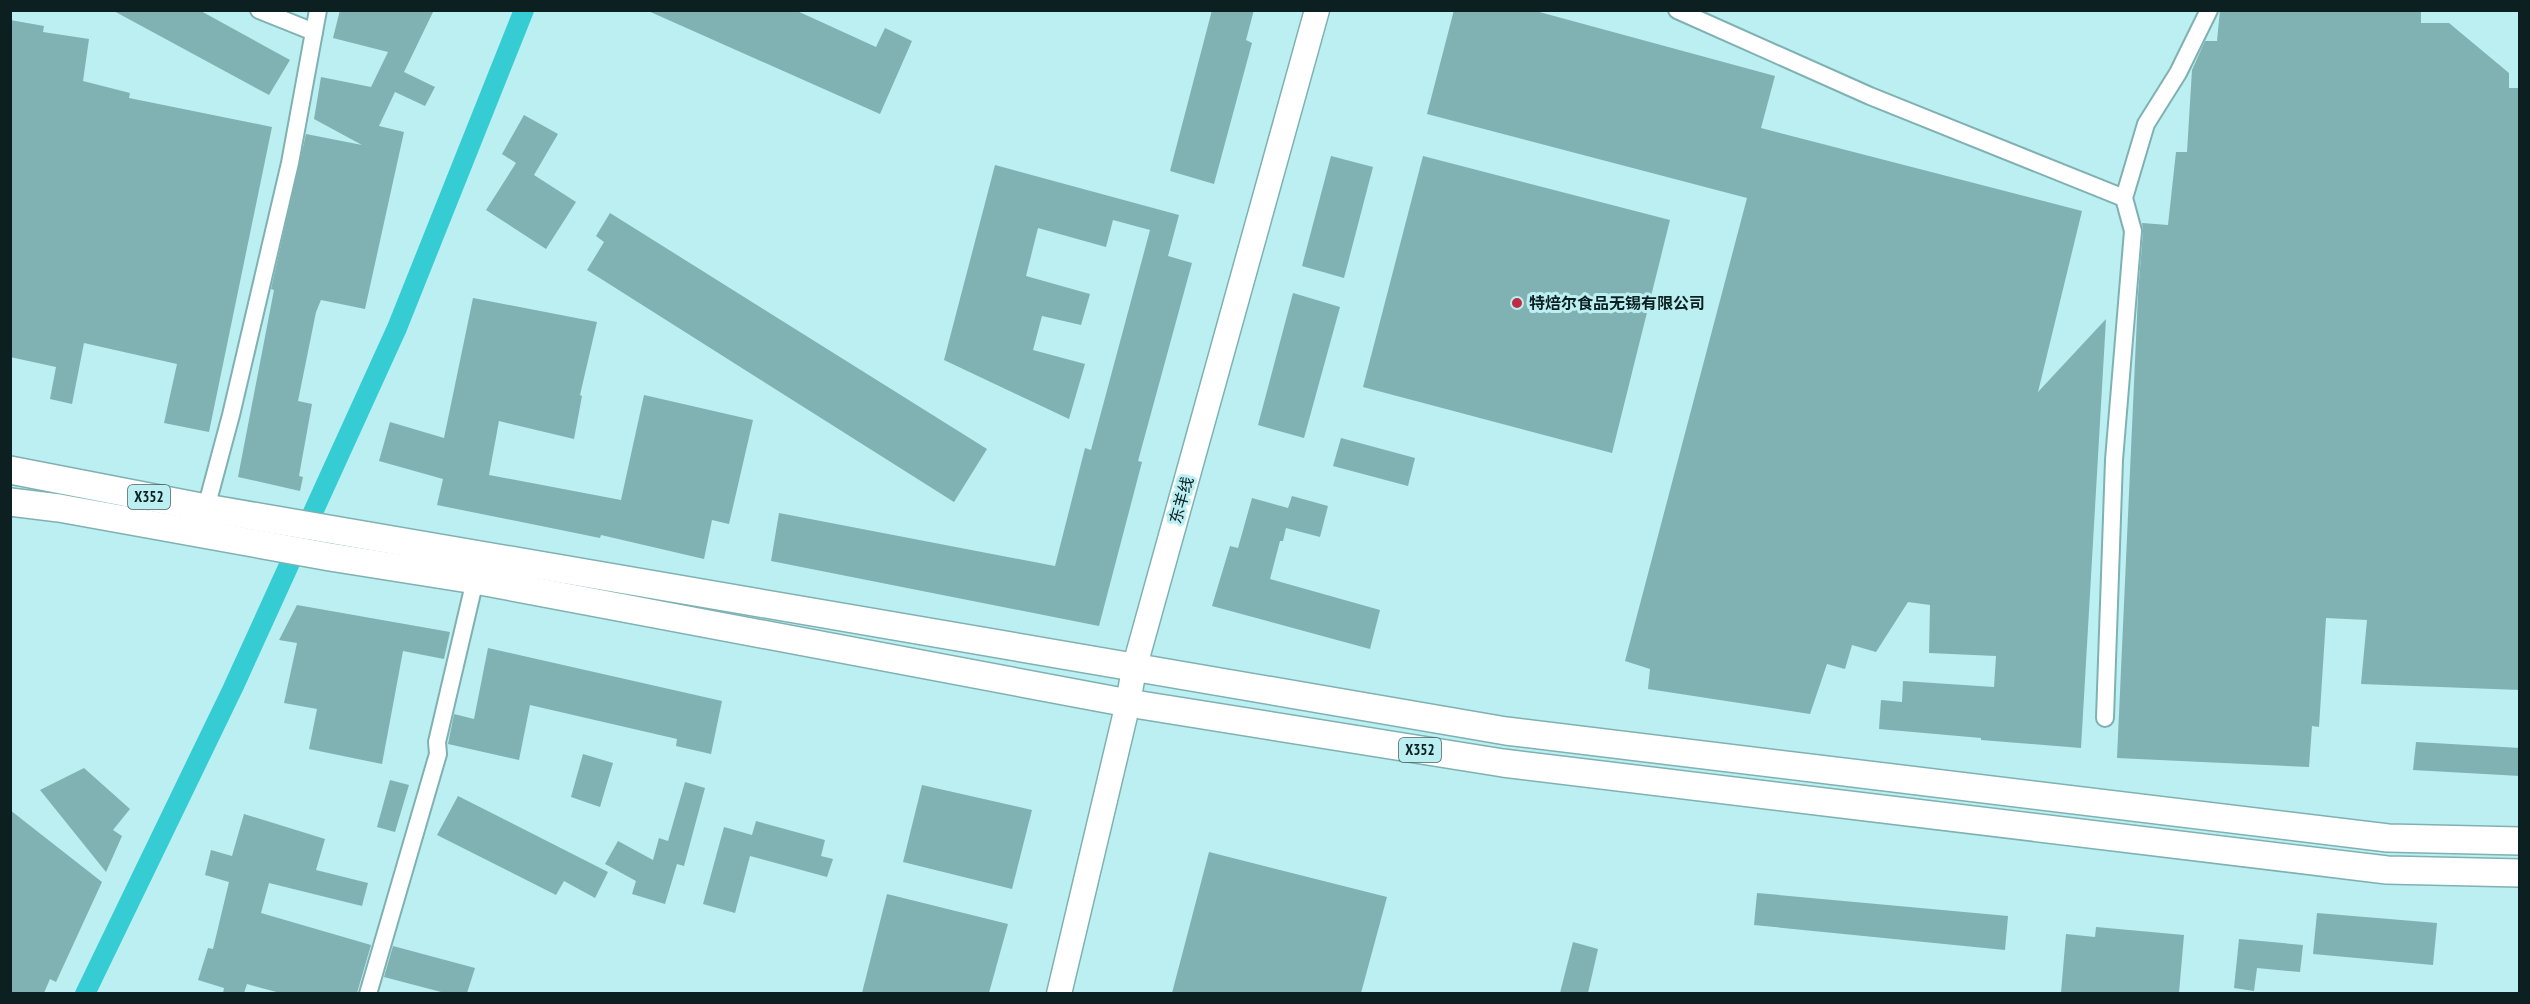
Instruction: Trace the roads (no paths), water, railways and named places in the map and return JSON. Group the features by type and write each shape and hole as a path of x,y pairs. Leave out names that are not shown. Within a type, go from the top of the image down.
{"main road":[{"name":"东羊线","path":"1059,993 1128,703 1134,669 1317,10"},
{"name":"X352","path":"10,470 206,508 289,520 341,531 1134,669 1518,733 2388,838 2520,841"},
{"name":"X352","path":"10,502 59,508 330,557 475,580 1128,703 1515,764 2387,870 2520,873"}],"street":[{"path":"259,10 314,32"},
{"path":"206,508 231,415 290,163 318,10"},
{"path":"1677,10 1870,96 2124,198"},
{"path":"2105,718 2114,460 2133,231 2124,198 2146,124 2178,73 2209,10"},
{"path":"368,993 438,754 437,742 475,580"}],"waterway":[{"path":"85,994 233,688 397,328 524,10"}],"place":[{"name":"特焙尔食品无锡有限公司","path":"1517,303"}]}
